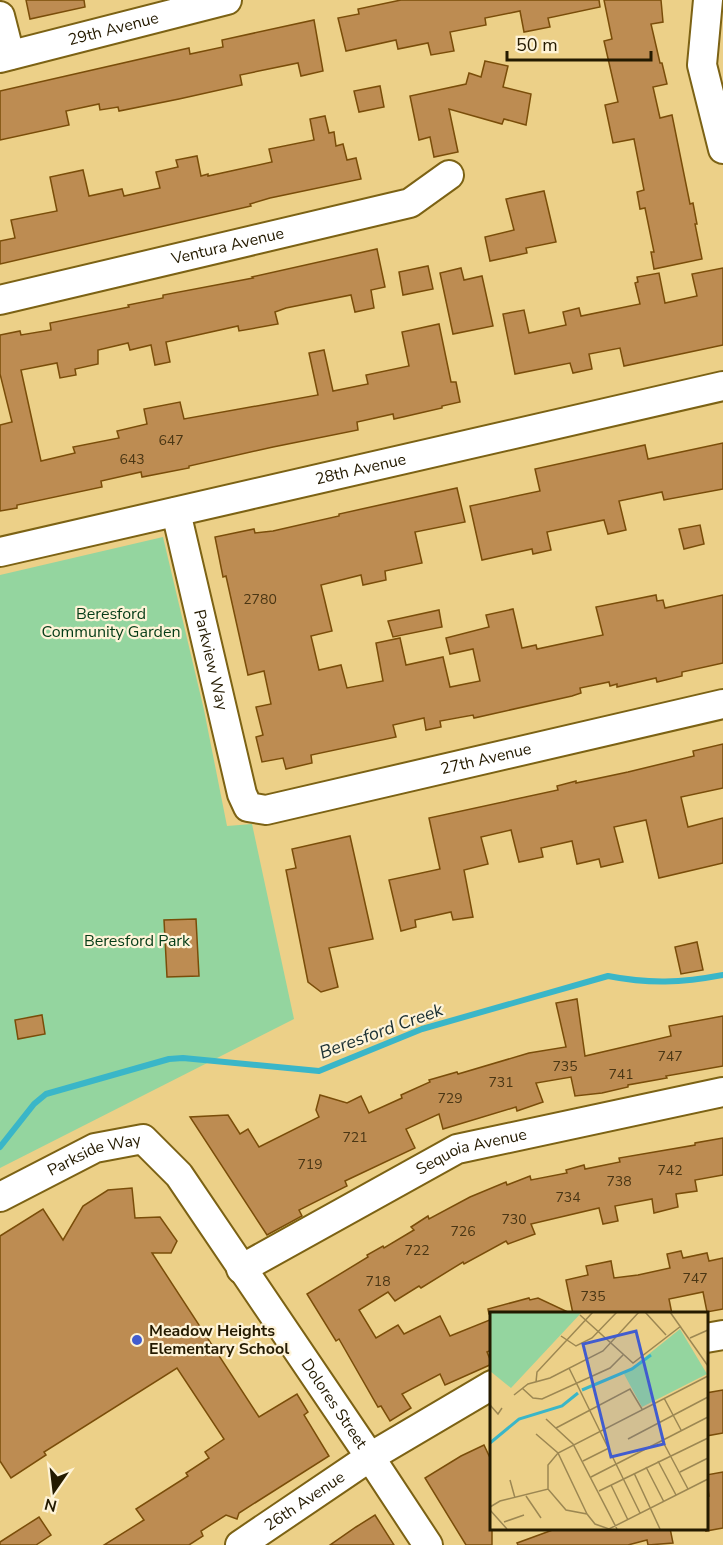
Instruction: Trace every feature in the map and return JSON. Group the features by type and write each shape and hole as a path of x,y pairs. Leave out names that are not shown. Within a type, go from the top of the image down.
{"street":[{"name":"29th Avenue","path":"5,56 227,0"},
{"path":"708,0 702,65 721,131"},
{"path":"0,16 5,56"},
{"name":"Ventura Avenue","path":"0,300 410,203 449,175"},
{"name":"28th Avenue","path":"0,552 723,386"},
{"name":"Parkview Way","path":"176,512 242,794 248,807"},
{"name":"27th Avenue","path":"248,807 266,810 723,704"},
{"name":"Sequoia Avenue","path":"241,1269 457,1149 723,1092"},
{"name":"Parkside Way","path":"0,1197 95,1148 143,1139 179,1175"},
{"name":"Dolores Street","path":"179,1175 428,1545"},
{"path":"708,1338 723,1335"},
{"name":"26th Avenue","path":"240,1545 370,1457 490,1386"}],"green space":[{"name":"Beresford Park","path":"163,537 204,710 227,826 252,824 294,1019 0,1168 0,575"}],"building":[{"path":"26,0 84,0 85,7 30,19"},
{"path":"401,0 599,0 600,7 548,18 550,27 524,32 520,11 485,18 486,25 450,32 454,51 431,55 428,43 398,49 396,40 346,51 338,18 359,14 358,9"},
{"path":"604,0 661,0 663,22 651,24 667,84 653,87 660,118 672,115 690,204 693,203 702,259 654,269 651,252 654,252 645,208 640,209 637,192 644,190 634,139 613,143 605,105 618,102 604,41 612,39"},
{"path":"314,20 323,71 301,76 298,63 240,75 242,85 179,99 119,111 118,107 100,110 99,104 66,111 69,125 0,140 0,91 189,48 190,54 223,47 222,40"},
{"path":"485,61 508,66 503,87 531,94 526,125 504,119 502,124 449,109 458,152 434,157 430,137 419,140 410,96 466,84 469,73 481,77"},
{"path":"380,86 384,107 359,112 354,91"},
{"path":"325,116 329,133 334,132 336,146 343,144 347,160 356,158 361,179 270,198 250,204 251,206 0,264 0,241 15,238 11,220 57,211 50,177 83,170 89,196 122,189 124,196 160,188 156,172 178,167 176,160 197,156 201,176 272,162 269,149 314,140 310,119"},
{"path":"544,191 556,242 526,248 527,253 490,261 485,237 514,230 506,199"},
{"path":"377,249 385,287 371,290 374,308 355,312 351,295 286,308 275,312 278,324 239,331 238,326 166,342 170,362 155,365 151,345 130,350 128,343 98,350 98,364 75,369 76,375 60,378 57,363 21,370 41,461 75,453 73,447 119,438 117,431 147,424 144,409 180,402 184,419 318,395 309,353 324,350 333,391 368,384 366,375 409,366 402,332 439,324 451,382 456,382 460,402 394,419 393,414 357,422 358,430 273,447 189,466 189,468 142,477 141,472 101,481 102,487 17,505 17,508 0,511 0,425 12,422 0,374 0,335 20,331 21,335 51,330 50,323 129,307 128,305 163,298 163,295 253,278"},
{"path":"428,266 433,289 403,295 399,272"},
{"path":"461,268 464,280 482,276 493,326 453,334 440,273"},
{"path":"723,268 723,345 624,366 620,348 589,354 592,369 573,373 570,363 515,374 503,314 524,310 529,333 566,325 563,312 579,308 581,316 640,304 635,283 638,282 637,277 659,273 665,303 697,296 692,274"},
{"path":"723,443 723,489 664,500 662,492 619,501 626,530 608,534 604,520 547,532 551,550 533,554 532,549 482,560 470,506 540,491 535,469 645,445 648,459"},
{"path":"457,488 465,522 415,532 422,563 385,571 386,580 363,585 361,575 321,585 332,631 311,636 319,670 341,665 347,688 383,681 376,643 400,638 406,665 443,657 450,687 480,681 473,649 450,654 446,638 489,627 486,615 513,609 522,648 536,645 537,649 603,635 596,607 656,595 657,601 663,600 665,608 723,595 723,663 682,672 682,676 657,682 656,678 617,687 617,684 610,686 609,682 580,688 581,693 572,696 474,718 473,715 440,721 441,727 426,730 424,718 393,725 396,737 311,755 312,763 286,769 283,758 262,762 256,737 263,735 256,707 271,704 264,671 248,675 215,537 254,529 255,533 273,531"},
{"path":"700,525 704,544 684,549 679,529"},
{"path":"439,610 442,627 393,637 388,621"},
{"path":"723,744 723,788 681,797 688,827 723,818 723,863 659,878 646,820 614,827 623,862 601,867 599,859 577,864 572,841 541,848 543,857 519,862 511,830 481,837 488,864 464,870 473,917 453,920 451,912 415,920 416,927 401,931 389,880 440,869 429,818 558,790 557,786 576,781 576,783 694,756 693,751"},
{"path":"350,836 373,939 329,948 338,987 321,992 308,982 286,870 296,868 292,849"},
{"path":"196,919 199,976 167,977 164,920"},
{"path":"697,942 703,970 681,974 675,947"},
{"path":"577,999 585,1056 671,1036 669,1026 723,1016 723,1066 666,1076 667,1078 628,1085 628,1087 602,1093 575,1096 571,1077 536,1083 543,1102 517,1111 516,1107 443,1129 439,1114 406,1129 415,1148 345,1181 347,1186 299,1210 302,1216 267,1235 190,1117 228,1115 240,1134 248,1129 259,1147 319,1117 316,1110 320,1095 347,1103 361,1096 369,1113 402,1098 401,1095 430,1082 429,1080 529,1053 566,1047 556,1003"},
{"path":"42,1015 45,1034 18,1039 15,1020"},
{"path":"723,1138 723,1175 695,1180 697,1191 676,1194 678,1207 654,1213 652,1199 615,1206 618,1221 603,1224 599,1208 531,1224 535,1234 508,1244 506,1241 464,1264 463,1262 395,1301 388,1292 359,1310 376,1338 398,1325 404,1334 440,1316 450,1336 490,1320 490,1351 487,1352 490,1365 445,1385 440,1374 402,1394 411,1408 390,1421 381,1406 378,1407 339,1339 336,1341 307,1294 368,1257 367,1255 383,1246 384,1248 414,1230 411,1227 428,1216 429,1219 470,1197 506,1182 507,1185 530,1176 531,1180 567,1173 566,1170 584,1165 585,1169 620,1162 619,1158 695,1145 695,1143"},
{"path":"132,1188 135,1218 160,1217 177,1241 171,1253 152,1253 259,1417 297,1394 308,1412 304,1415 329,1456 239,1513 237,1519 226,1515 201,1531 203,1536 189,1545 104,1545 144,1520 136,1509 188,1476 186,1473 209,1458 205,1452 224,1439 177,1368 44,1452 46,1455 11,1478 0,1461 0,1236 43,1209 63,1240 83,1206 108,1190"},
{"path":"681,1251 683,1258 707,1253 709,1261 723,1258 723,1309 707,1312 703,1292 669,1299 672,1312 573,1312 566,1280 588,1275 586,1266 611,1261 614,1278 638,1275 670,1268 667,1254"},
{"path":"529,1298 530,1300 538,1298 568,1312 490,1312 489,1314 488,1309"},
{"path":"723,1390 723,1433 708,1436 708,1393"},
{"path":"484,1445 490,1458 492,1545 466,1545 425,1478"},
{"path":"723,1472 723,1528 706,1531 708,1530 708,1475"},
{"path":"375,1515 394,1545 330,1545 356,1527"},
{"path":"39,1517 51,1535 36,1545 0,1545 0,1542"},
{"path":"553,1530 670,1530 673,1543 648,1545 647,1540 628,1545 518,1545 517,1543"}],"waterway":[{"name":"Beresford Creek","path":"0,1147 34,1104 46,1094 169,1059 183,1058 319,1071 422,1029 608,976 665,981 693,980 723,975"}],"place":[{"name":"Meadow Heights Elementary School","path":"137,1340"}],"park label":[{"name":"Beresford Community Garden","path":"111,623"}]}
